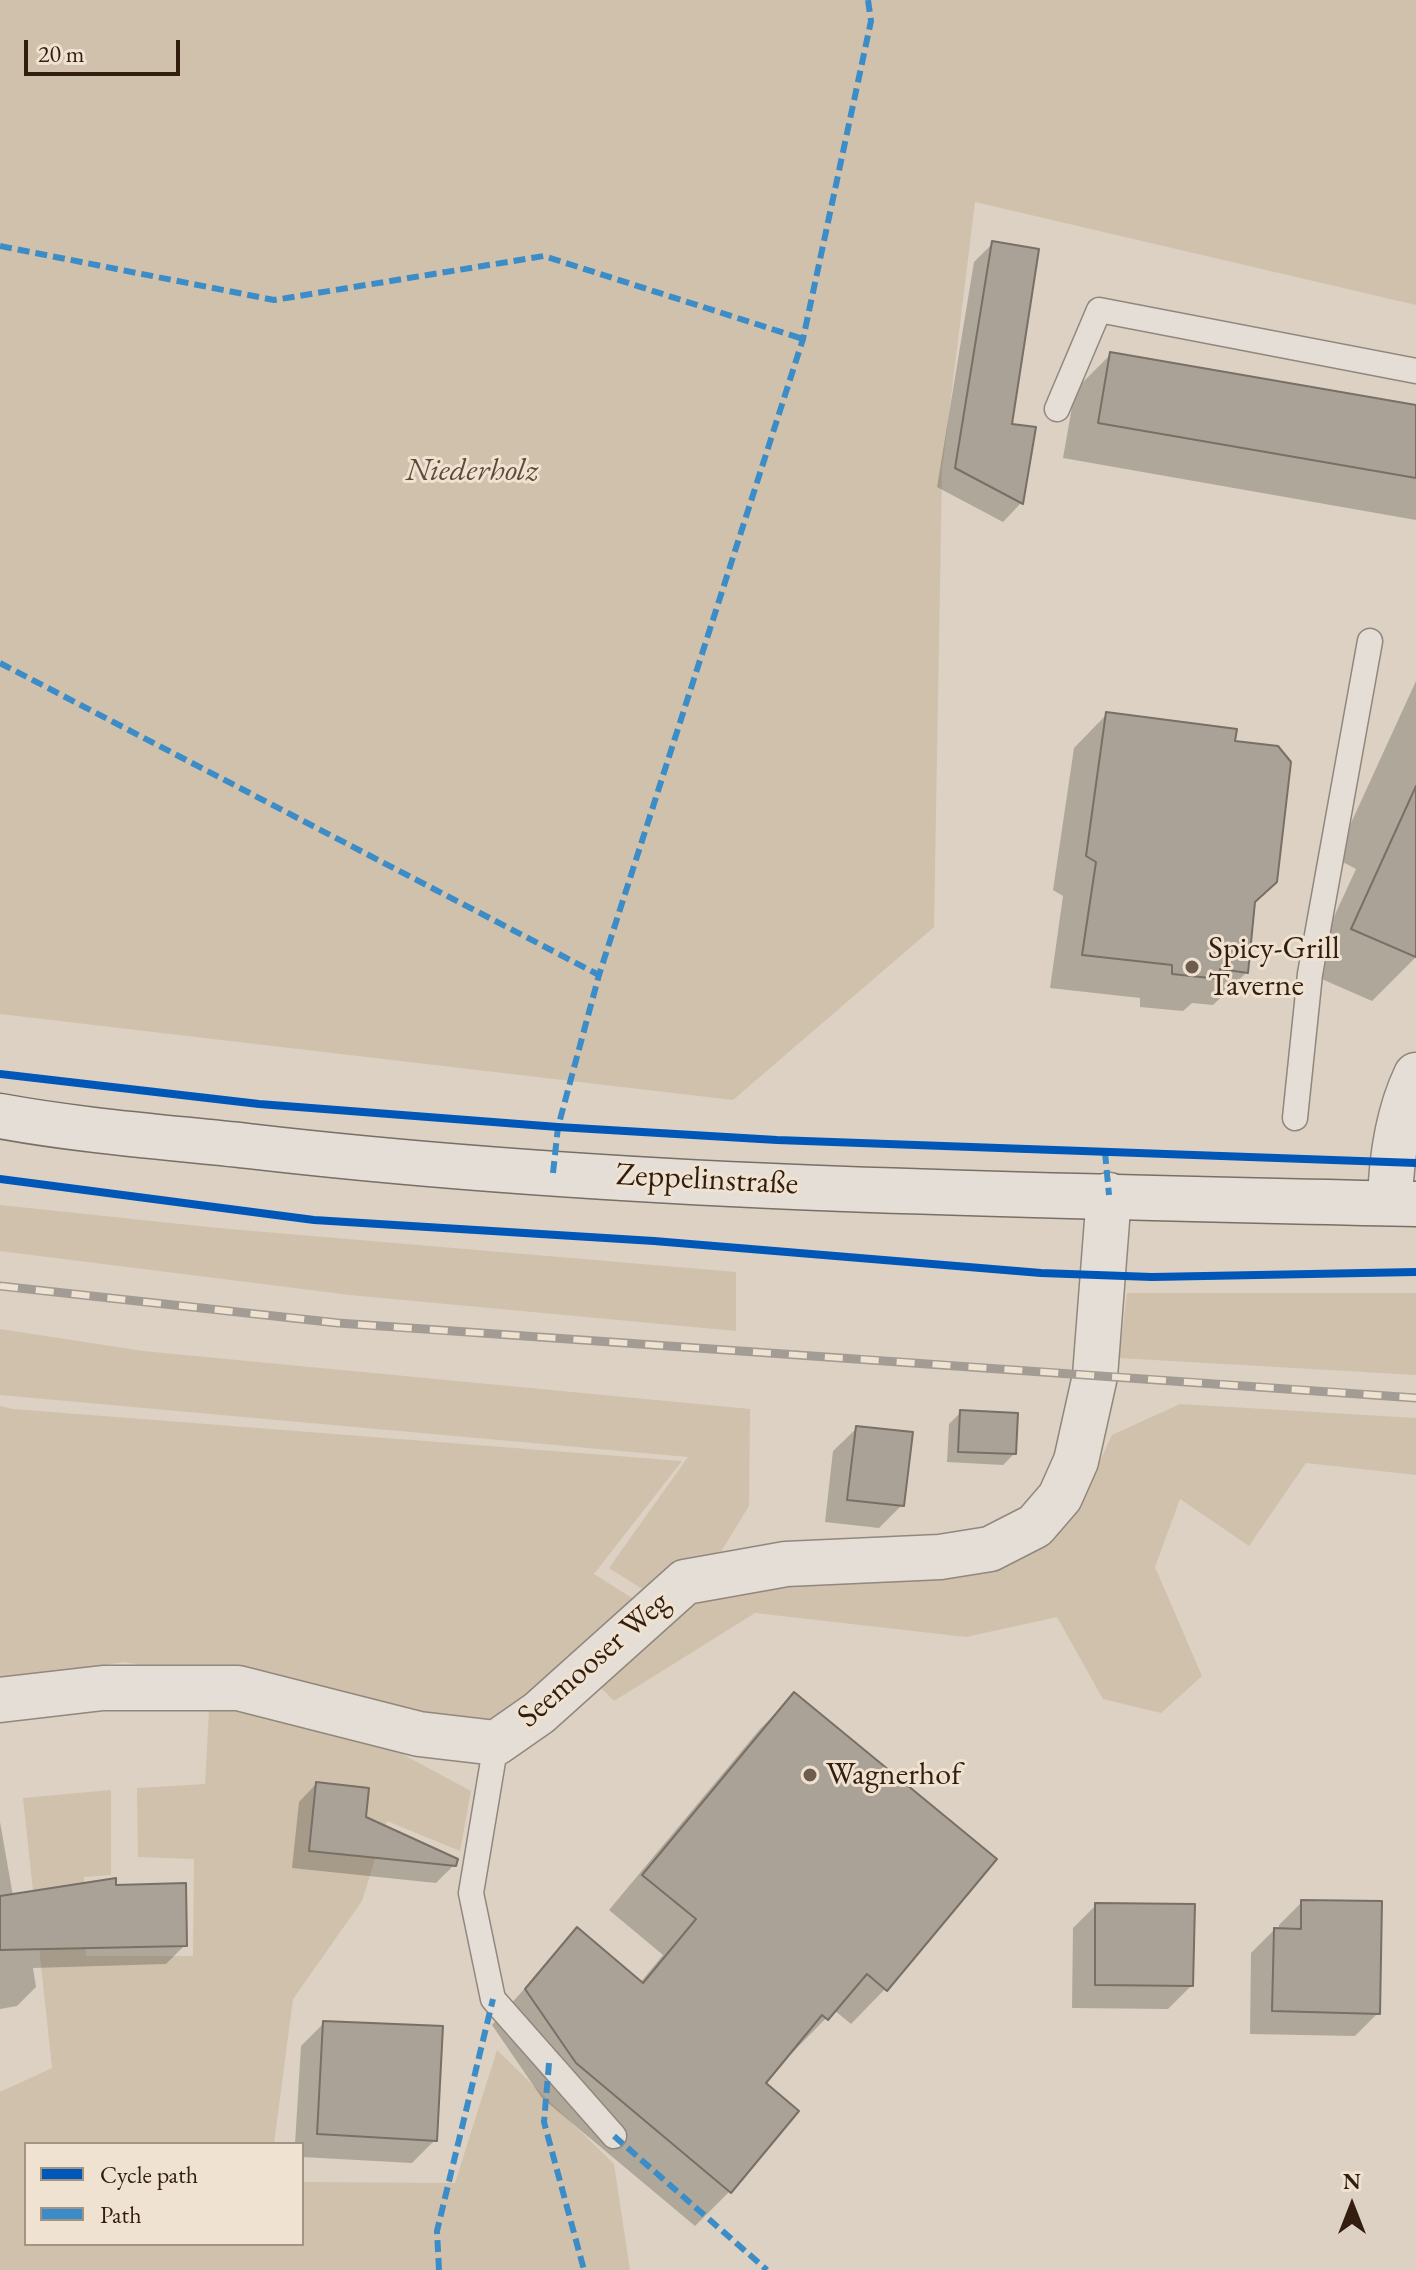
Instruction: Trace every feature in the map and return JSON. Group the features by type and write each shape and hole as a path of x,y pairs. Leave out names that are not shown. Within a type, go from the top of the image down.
{"street":[{"path":"1403,1204 1391,1162 1408,1092 1416,1075"},
{"name":"Zeppelinstraße","path":"0,1116 353,1158 522,1171 711,1182 1403,1204"},
{"name":"Seemooser Weg","path":"0,1700 103,1688 238,1688 419,1734 496,1743 539,1713 685,1582 786,1564 940,1557 990,1549 1035,1526 1060,1497 1076,1461 1095,1376 1109,1195"}],"lane":[{"path":"1057,409 1099,310 1416,371"},
{"path":"1295,1118 1310,974 1370,641"},
{"path":"496,1743 471,1893 493,1999 614,2136"}],"green space":[{"name":"Niederholz","path":"0,0 1416,0 1416,305 975,202 942,471 934,927 733,1100 0,1014"},
{"path":"0,1205 218,1228 736,1272 736,1331 350,1295 0,1251"},
{"path":"1127,1293 1416,1293 1416,1375 1119,1358"},
{"path":"0,1329 143,1351 750,1409 749,1506 717,1558 647,1592 609,1568 688,1457 0,1395"},
{"path":"1180,1404 1416,1418 1416,1475 1306,1463 1249,1546 1180,1499 1155,1567 1202,1676 1161,1713 1103,1699 1057,1617 966,1637 755,1613 614,1701 595,1682 672,1607 1078,1509 1112,1435"},
{"path":"0,1406 682,1461 594,1574 640,1603 508,1719 434,1719 124,1662 0,1682"},
{"path":"209,1710 246,1712 376,1740 471,1791 460,1851 387,1821 362,1901 293,1999 274,2142 24,2142 24,2246 304,2246 304,2182 455,2183 497,2050 614,2164 630,2270 0,2270 0,2092 52,2068 23,1798 111,1790 111,1875 84,1877 86,1956 193,1956 194,1859 138,1857 137,1788 205,1784"}],"building":[{"path":"992,241 1039,249 1012,424 1036,427 1023,504 955,468"},
{"path":"1110,352 1416,405 1416,478 1098,423"},
{"path":"1106,712 1237,729 1235,741 1278,746 1291,762 1277,882 1255,902 1248,973 1220,969 1219,979 1172,974 1172,965 1082,955 1096,862 1086,856"},
{"path":"1416,786 1416,957 1351,929"},
{"path":"960,1410 1018,1413 1016,1454 958,1452"},
{"path":"856,1426 913,1432 904,1506 847,1500"},
{"path":"794,1692 997,1859 887,1991 867,1974 828,2020 822,2015 766,2083 799,2111 731,2193 576,2063 525,1989 577,1927 643,1983 696,1919 642,1875"},
{"path":"316,1782 369,1788 366,1817 458,1859 456,1866 309,1851"},
{"path":"116,1878 116,1885 186,1883 187,1946 0,1950 0,1896"},
{"path":"1301,1900 1382,1901 1380,2014 1272,2011 1274,1928 1301,1929"},
{"path":"1095,1903 1195,1904 1193,1986 1095,1985"},
{"path":"323,2021 443,2026 437,2141 317,2134"}],"railway":[{"path":"0,1286 338,1323 1416,1398"}],"marked path":[{"path":"553,1173 558,1127 599,975 803,339 871,21 868,0"},
{"path":"0,246 274,300 544,256 803,339"},
{"path":"0,663 599,975"},
{"path":"1105,1152 1109,1195"},
{"path":"439,2270 437,2231 493,1999"},
{"path":"549,2063 544,2122 584,2270"},
{"path":"614,2136 767,2270"}],"cycle path":[{"path":"0,1074 259,1104 558,1127 777,1140 1416,1163"},
{"path":"0,1179 314,1220 654,1241 1041,1273 1152,1277 1416,1272"}],"place":[{"name":"Spicy-Grill Taverne","path":"1192,967"},
{"name":"Wagnerhof","path":"810,1775"}]}
